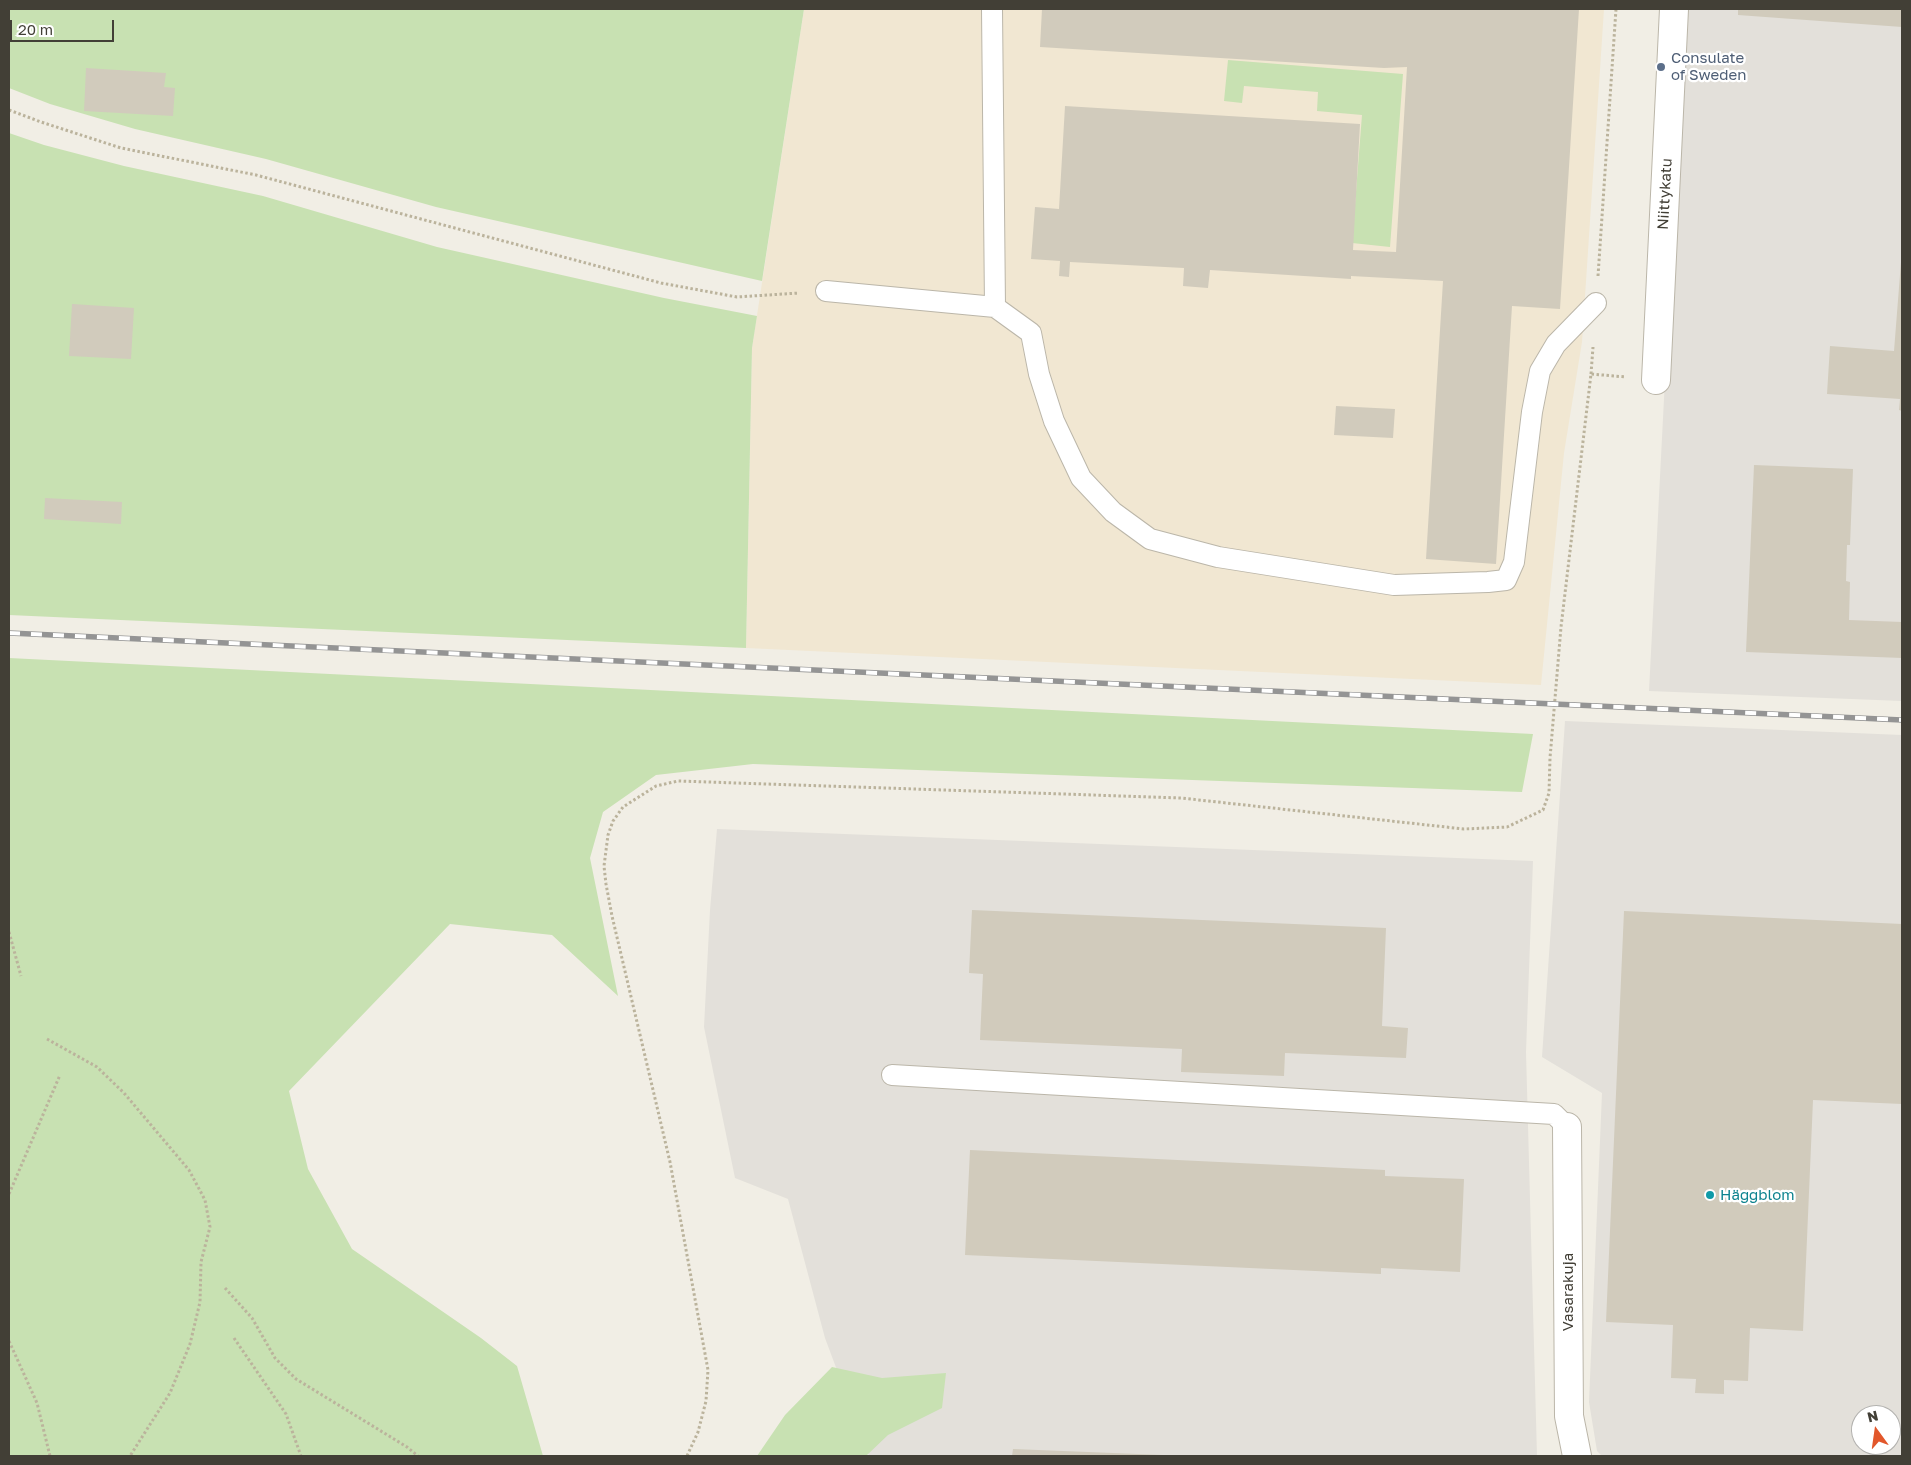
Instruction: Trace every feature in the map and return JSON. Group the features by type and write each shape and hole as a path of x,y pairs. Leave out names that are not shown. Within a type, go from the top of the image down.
{"street":[{"name":"Niittykatu","path":"1656,380 1674,9"},
{"name":"Vasarakuja","path":"1567,1127 1569,1416 1577,1456"}],"lane":[{"path":"992,9 995,307"},
{"path":"826,291 995,307 1031,333 1039,374 1054,421 1081,478 1113,512 1150,538 1218,557 1394,586 1506,580 1514,562 1532,412 1540,371 1556,344 1596,303"},
{"path":"892,1075 1554,1114 1567,1127"}],"path":[{"path":"687,1456 698,1432 706,1401 708,1370 670,1162 606,884 604,866 608,835 613,820 623,807 656,786 678,781 1181,798 1464,829 1507,827 1543,810 1549,793 1550,758 1561,627 1591,374 1616,9"},
{"path":"9,110 122,148 256,175 661,282 737,297 826,291"},
{"path":"1591,374 1656,380"},
{"path":"9,932 21,976"},
{"path":"46,1039 97,1067 124,1093 189,1170 205,1200 210,1227 201,1262 200,1302 190,1344 170,1392 130,1456"},
{"path":"9,1194 60,1075"},
{"path":"225,1288 252,1318 276,1358 296,1379 407,1447 418,1456"},
{"path":"234,1338 286,1414 300,1456"},
{"path":"9,1341 37,1403 50,1456"}],"shaded area":[{"path":"804,9 1604,9 1582,342 1564,453 1541,685 746,648 752,348"},
{"path":"1684,9 1902,9 1902,701 1649,691"},
{"path":"1565,721 1902,735 1902,1456 1602,1456 1597,1451 1589,1402 1602,1093 1542,1057"},
{"path":"717,829 1533,861 1526,1052 1537,1456 869,1456 825,1338 788,1199 735,1178 704,1027 710,910"}],"green space":[{"path":"9,9 804,9 762,281 436,207 266,159 135,129 50,104 9,88"},
{"path":"1228,60 1403,74 1390,247 1352,243 1362,115 1317,111 1318,92 1244,86 1242,103 1224,101"},
{"path":"9,133 44,145 124,166 263,196 437,247 664,298 757,316 752,348 746,648 9,615"},
{"path":"9,658 1533,734 1522,792 753,764 656,775 603,812 590,858 618,996 552,935 450,924 289,1091 308,1169 352,1249 481,1338 517,1366 543,1456 9,1456"},
{"path":"832,1367 882,1378 946,1373 942,1408 888,1435 866,1456 757,1456 785,1415"}],"building":[{"path":"1042,9 1579,9 1560,309 1512,306 1496,564 1426,559 1443,281 1351,276 1351,279 1210,270 1208,288 1183,286 1184,268 1070,262 1069,277 1059,276 1060,261 1031,259 1035,207 1059,209 1065,106 1360,124 1353,250 1396,252 1407,67 1384,68 1040,47"},
{"path":"1738,9 1902,9 1902,27 1738,15"},
{"path":"86,68 166,73 164,87 175,88 173,116 84,111"},
{"path":"1901,262 1902,411 1899,410 1900,399 1827,394 1830,346 1894,351"},
{"path":"72,304 134,308 131,359 69,356"},
{"path":"1336,406 1395,409 1393,438 1334,435"},
{"path":"1754,465 1853,469 1850,545 1847,545 1846,581 1850,582 1849,620 1902,622 1902,658 1746,652"},
{"path":"45,498 122,502 121,524 44,519"},
{"path":"972,910 1386,928 1382,1026 1408,1028 1406,1058 1285,1053 1284,1076 1181,1072 1182,1049 980,1040 983,974 969,973"},
{"name":"Häggblom","path":"1624,911 1902,924 1902,1104 1813,1100 1803,1331 1750,1328 1748,1381 1724,1380 1724,1394 1695,1393 1696,1379 1671,1378 1673,1325 1606,1322"},
{"path":"970,1150 1385,1170 1385,1176 1464,1179 1460,1272 1381,1268 1381,1274 965,1255"},
{"path":"1013,1449 1163,1455 1163,1456 1012,1456"}],"railway":[{"path":"9,633 1902,720"}],"place":[{"name":"Consulate of Sweden","path":"1661,67"},
{"name":"Häggblom","path":"1710,1195"}]}
